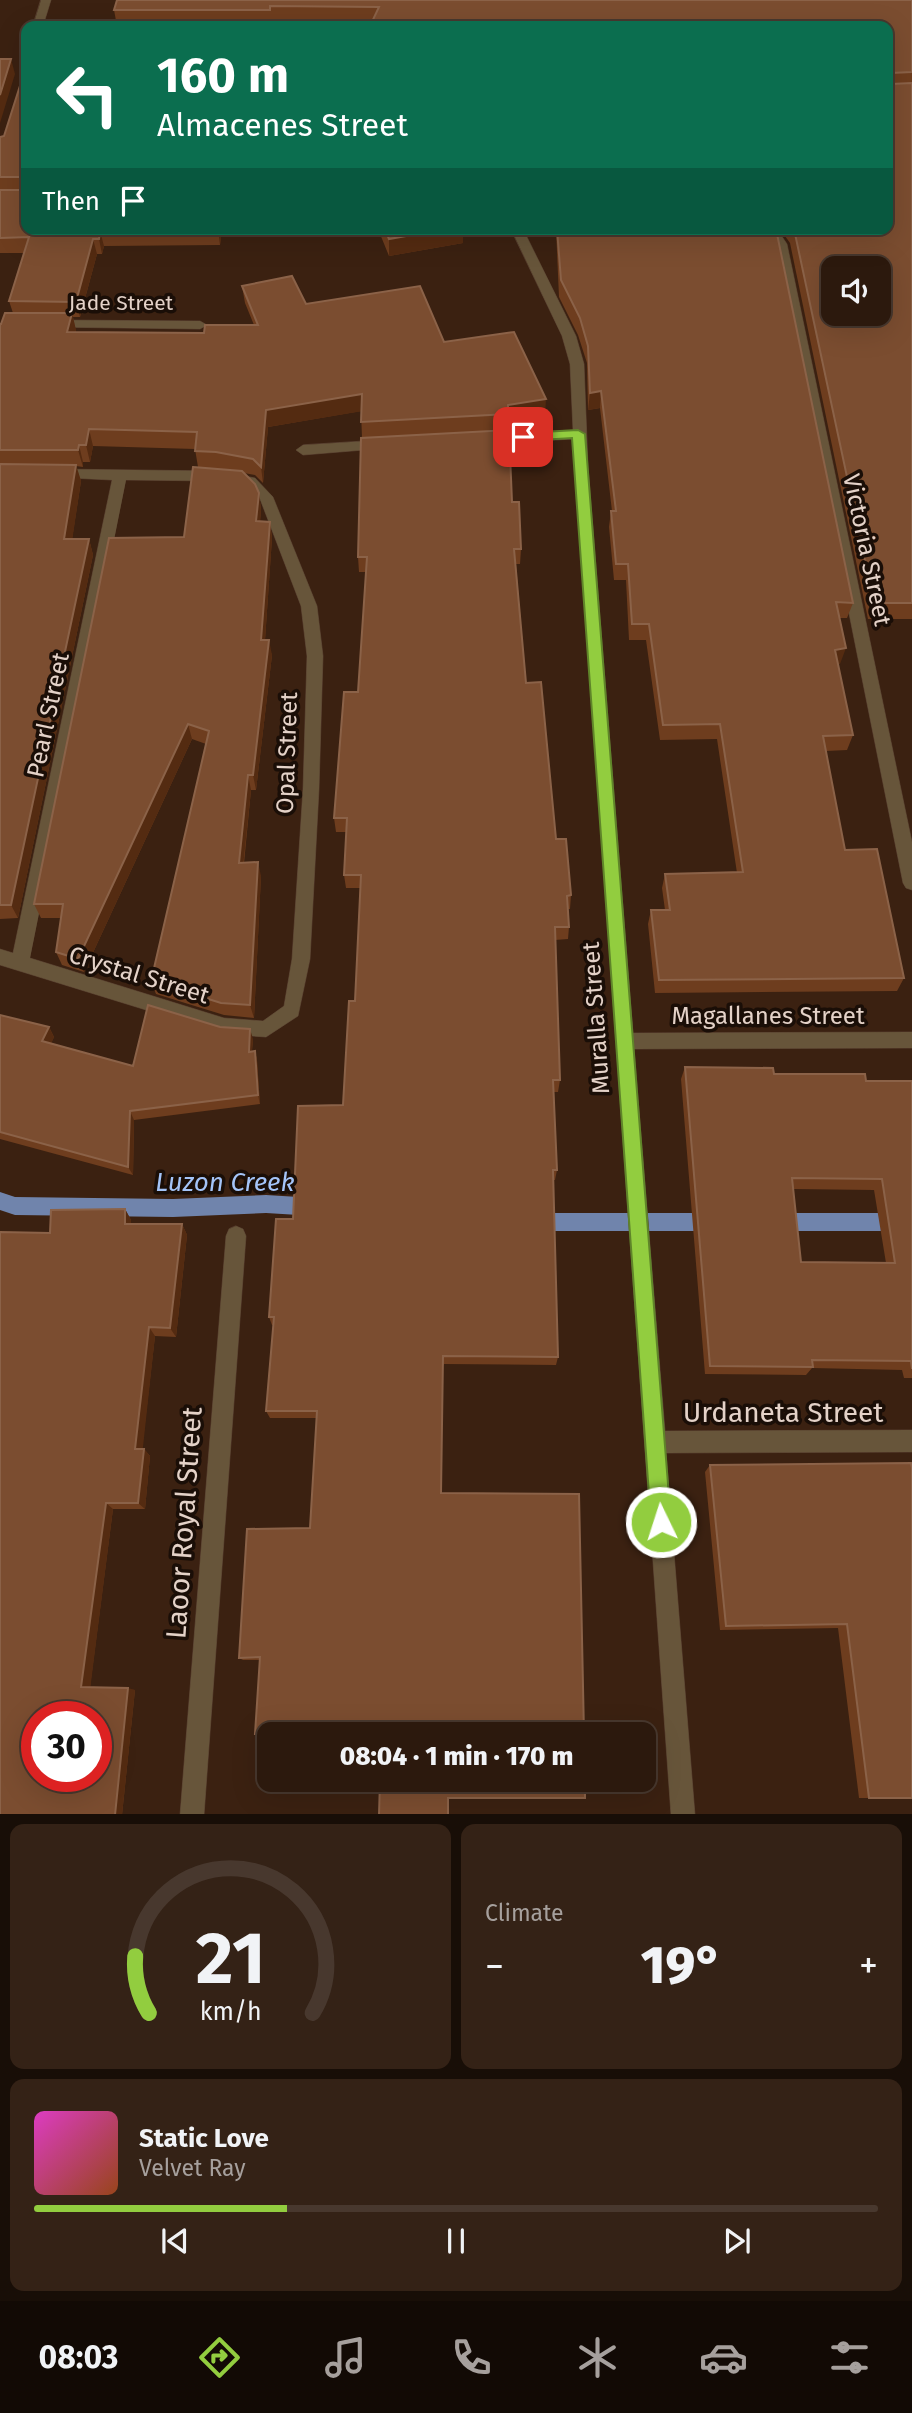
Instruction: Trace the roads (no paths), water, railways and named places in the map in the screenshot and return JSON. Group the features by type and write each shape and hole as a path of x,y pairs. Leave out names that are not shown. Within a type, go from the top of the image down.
{"street":[{"path":"40,21 46,0"},
{"name":"Muralla Street","path":"520,235 569,336 577,365 578,434 683,1814"},
{"name":"Victoria Street","path":"775,235 780,244 912,883"},
{"name":"Jade Street","path":"40,323 200,325"},
{"path":"467,440 578,434"},
{"path":"303,450 399,444"},
{"path":"40,474 120,474"},
{"name":"Opal Street","path":"120,474 218,476 250,481 267,497 309,606 315,656 311,789 301,959 292,1010 266,1029"},
{"name":"Pearl Street","path":"20,964 120,474"},
{"name":"Crystal Street","path":"0,957 223,1026 266,1029"},
{"name":"Magallanes Street","path":"624,1041 912,1040"},
{"name":"Laoor Royal Street","path":"191,1814 236,1236"},
{"name":"Urdaneta Street","path":"655,1442 912,1441"}],"waterway":[{"name":"Luzon Creek","path":"0,1201 15,1206 173,1208 266,1204 315,1207"},
{"name":"Luzon Creek","path":"533,1222 714,1222"},
{"name":"Luzon Creek","path":"778,1222 912,1222"}]}
